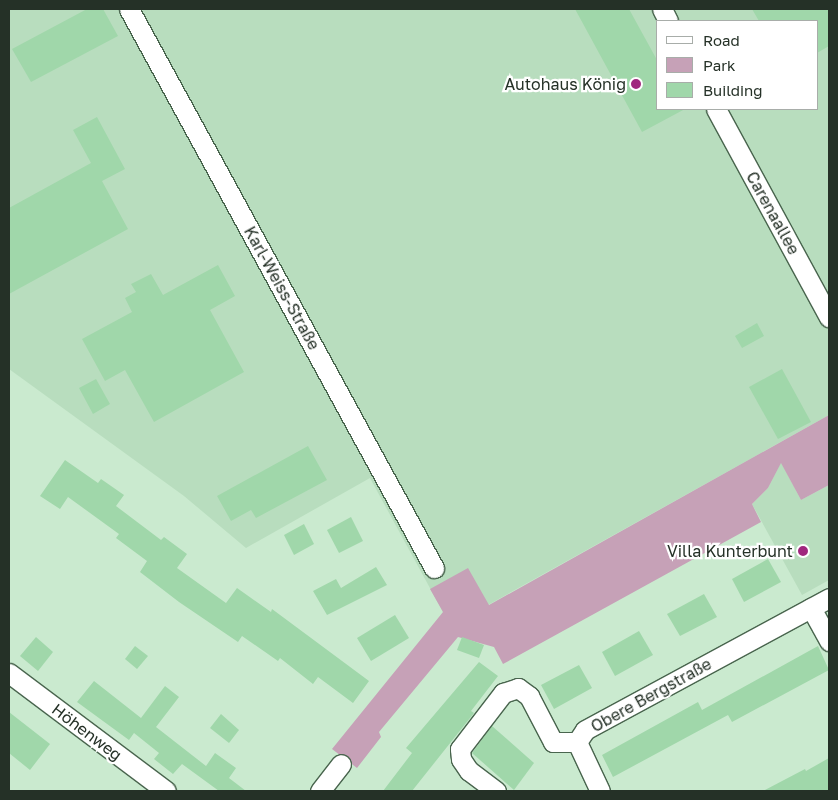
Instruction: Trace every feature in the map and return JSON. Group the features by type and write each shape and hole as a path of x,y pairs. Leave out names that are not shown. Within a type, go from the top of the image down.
{"street":[{"name":"Karl-Weiss-Straße","path":"129,9 434,568"},
{"name":"Carenaallee","path":"717,110 829,317"},
{"name":"Obere Bergstraße","path":"496,791 469,771 461,759 460,749 503,693 518,688 529,696 554,742 577,742 585,730 829,598"},
{"path":"811,608 829,641"},
{"name":"Höhenweg","path":"9,673 166,791"},
{"path":"577,742 600,791"},
{"path":"320,791 341,764"}],"shaded area":[{"path":"9,9 829,9 829,415 488,605 443,612 370,478 246,548 184,496 9,369"},
{"name":"Villa Kunterbunt","path":"781,462 801,500 829,485 829,580 802,595 752,504 768,488"}],"green space":[{"path":"829,415 829,485 801,500 781,463 768,488 752,504 761,522 503,664 494,647 458,637 379,732 381,737 357,768 332,749 443,612 430,589 468,568 489,605"}],"building":[{"path":"87,9 103,9 118,36 31,82 12,49"},
{"name":"Autohaus König","path":"575,9 629,9 656,58 656,110 683,110 642,132"},
{"path":"752,9 829,9 829,46 818,52 818,20 758,20"},
{"path":"97,117 125,169 102,181 128,229 9,294 9,208 91,163 73,130"},
{"path":"218,265 235,296 210,310 244,372 154,422 125,370 105,381 82,339 132,312 125,298 136,292 131,284 151,274 163,295"},
{"path":"757,323 764,336 742,348 735,336"},
{"path":"782,369 811,422 778,439 749,387"},
{"path":"96,379 110,404 93,414 79,388"},
{"path":"308,446 327,480 256,518 251,510 231,521 217,496"},
{"path":"65,460 98,483 101,479 124,495 116,506 161,540 164,537 187,554 177,568 226,603 237,588 271,612 272,609 369,681 353,703 318,677 313,684 280,658 278,661 242,636 238,642 179,602 140,572 147,561 116,538 119,534 68,497 60,509 40,496"},
{"path":"351,517 363,541 339,553 327,530"},
{"path":"304,524 314,544 294,555 284,535"},
{"path":"768,559 781,582 744,602 732,579"},
{"path":"376,567 387,585 327,615 313,591 336,579 341,588"},
{"path":"704,594 717,617 680,636 667,614"},
{"path":"395,615 409,638 371,661 357,638"},
{"path":"639,631 653,655 615,676 602,652"},
{"path":"36,637 53,652 38,671 20,656"},
{"path":"462,637 484,645 479,658 457,650"},
{"path":"135,646 148,656 137,669 125,659"},
{"path":"818,646 829,670 732,722 728,715 613,777 602,755 698,702 702,710"},
{"path":"479,662 498,676 471,711 474,713 412,791 383,791 412,753 406,748"},
{"path":"579,665 592,688 554,709 541,685"},
{"path":"94,681 141,718 165,686 179,697 156,727 206,766 215,753 236,768 229,778 246,791 219,791 182,764 173,774 154,759 159,753 134,733 129,740 77,702"},
{"path":"9,712 50,744 30,770 9,753"},
{"path":"221,714 239,730 229,743 210,728"},
{"path":"492,726 534,763 514,790 472,753"},
{"path":"829,758 829,791 763,791 805,769 806,771"}],"place":[{"name":"Autohaus König","path":"636,84"},
{"name":"Villa Kunterbunt","path":"803,551"}]}
